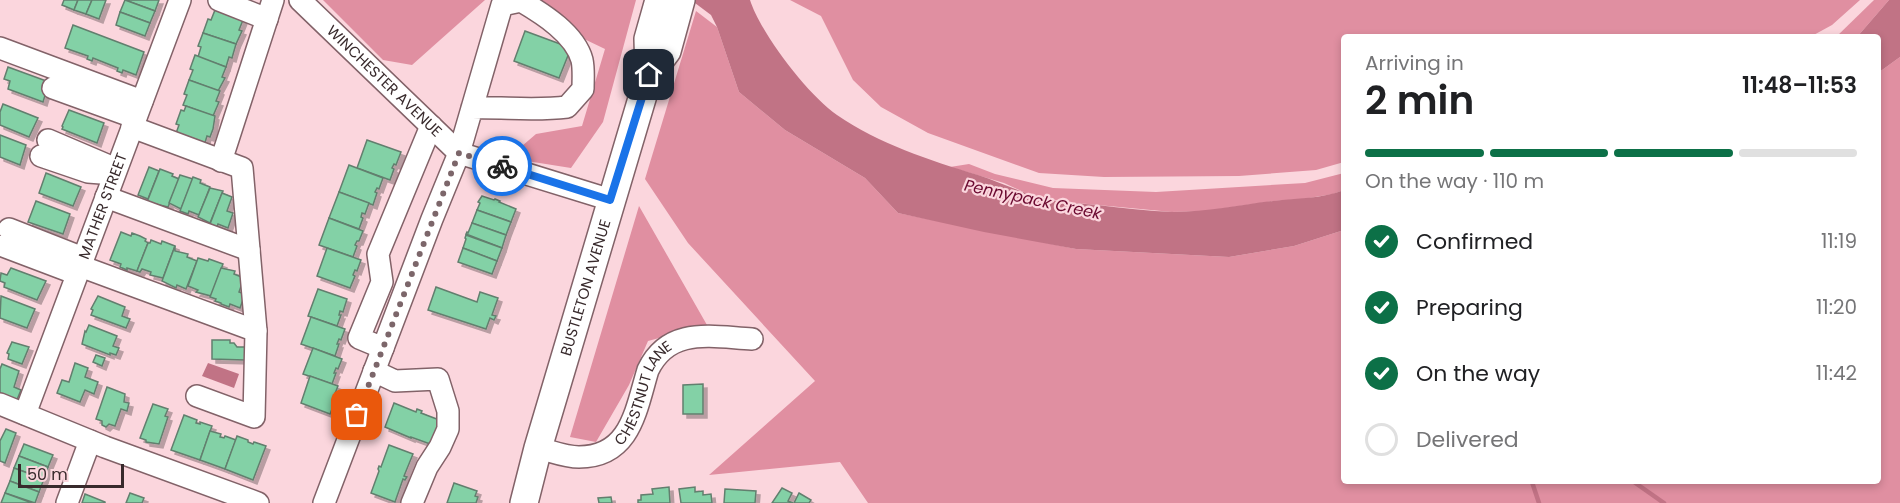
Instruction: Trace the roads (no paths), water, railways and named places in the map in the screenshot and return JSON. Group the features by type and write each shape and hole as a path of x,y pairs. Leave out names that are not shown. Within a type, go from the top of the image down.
{"main road":[{"name":"BUSTLETON AVENUE","path":"524,503 538,447 610,200 649,75 657,45 659,0"},
{"name":"BUSTLETON AVENUE","path":"657,45 681,0"}],"street":[{"name":"MATHER STREET","path":"26,414 180,0"},
{"path":"219,0 270,10 221,160"},
{"name":"WINCHESTER AVENUE","path":"300,0 459,153 610,200"},
{"path":"324,503 459,153 472,108 502,5 521,1 546,16 573,41 582,60 583,89 567,107 545,110 472,108"},
{"path":"0,48 221,160 242,168 256,331 254,417 196,396"},
{"path":"53,88 136,115"},
{"path":"383,348 359,338 382,282 378,254 431,126"},
{"path":"45,148 88,172 115,171"},
{"path":"106,198 249,250"},
{"path":"6,238 256,331"},
{"name":"CHESTNUT LANE","path":"538,447 580,457 609,449 625,437 648,370 663,349 682,339 695,336 752,339"},
{"path":"374,371 395,381 438,379 448,411 448,429 427,467 412,503"},
{"path":"0,404 90,441 258,503"},
{"path":"67,503 90,441"}],"water":[{"name":"Pennypack Creek","path":"691,0 750,0 764,30 787,63 825,106 837,115 887,143 1029,194 1071,203 1186,212 1318,197 1341,191 1341,231 1294,246 1229,257 1076,249 898,213 865,178 785,130 739,92 711,15"},
{"path":"1889,0 1900,0 1900,57 1881,71 1881,34 1860,34"},
{"path":"208,363 239,374 234,388 202,376"}],"waterway":[{"path":"1533,484 1539,503"},
{"path":"1637,484 1664,503"}]}
